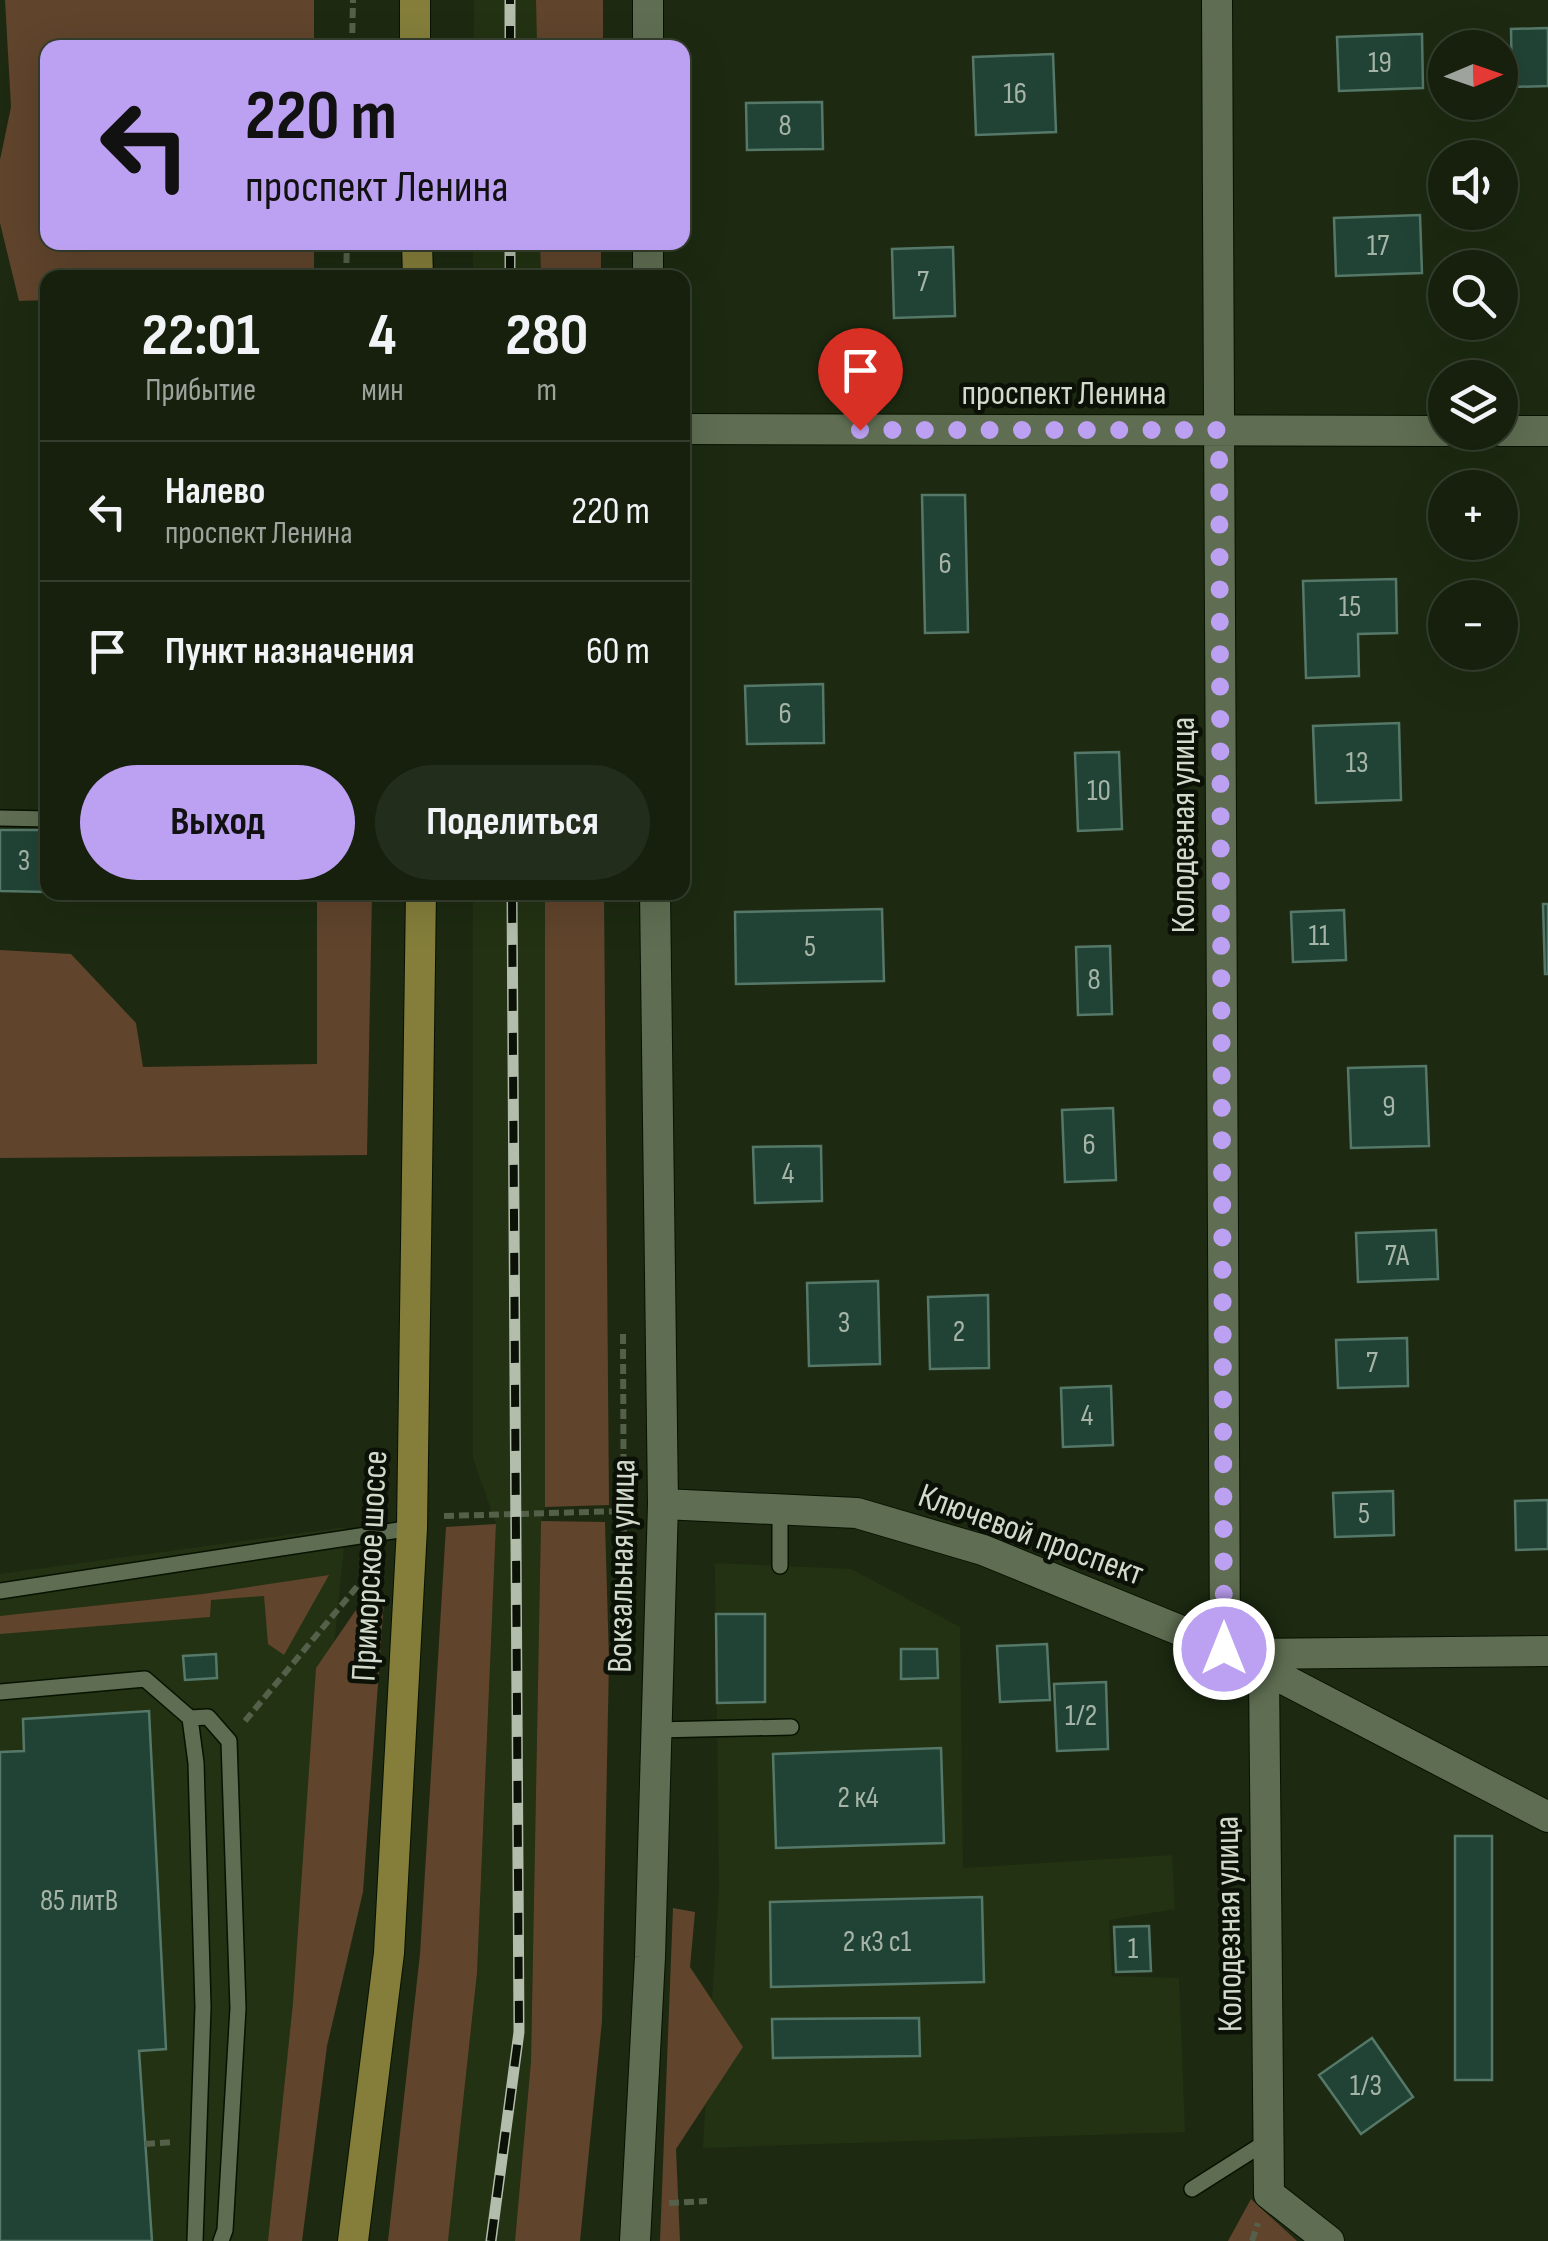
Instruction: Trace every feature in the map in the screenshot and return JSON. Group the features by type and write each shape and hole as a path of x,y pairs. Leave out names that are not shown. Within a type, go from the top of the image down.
{"main road":[{"path":"415,0 416,40"},
{"name":"Приморское шоссе","path":"353,2241 389,1952 412,1528 421,900"}],"street":[{"path":"648,0 648,40"},
{"name":"Колодезная улица","path":"1217,0 1231,1651"},
{"name":"проспект Ленина","path":"690,429 1428,431"},
{"path":"1518,431 1548,431"},
{"name":"Вокзальная улица","path":"636,2241 650,1958 663,1504 655,900"},
{"name":"Ключевой проспект","path":"663,1504 857,1513 983,1550 1266,1662 1548,1651"},
{"path":"1266,1662 1548,1817"},
{"name":"Колодезная улица","path":"1266,1662 1269,2194 1330,2241"}],"lane":[{"path":"0,818 40,818"},
{"path":"780,1510 780,1566"},
{"path":"0,1591 412,1528"},
{"path":"0,1692 146,1679 190,1718 196,1763 203,2008 195,2241"},
{"path":"190,1718 208,1716 229,1741 238,2008 225,2230 221,2241"},
{"path":"656,1730 791,1726"},
{"path":"1192,2189 1268,2140"}],"path":[{"path":"352,40 353,0"},
{"path":"624,1332 624,1592"},
{"path":"440,1516 623,1512"},
{"path":"229,1741 365,1577 366,1535"}],"shaded area":[{"path":"5,0 314,0 314,40 40,40 40,250 314,250 314,270 40,270 40,300 19,301 0,223 0,160 11,107"},
{"path":"474,0 536,0 537,40 474,40"},
{"path":"536,0 603,0 603,40 537,40"},
{"path":"473,250 540,250 541,270 473,270"},
{"path":"540,250 601,250 601,270 541,270"},
{"path":"317,900 372,900 367,1155 0,1158 0,950 71,954 136,1023 143,1067 317,1064"},
{"path":"473,900 545,900 545,1507 541,1521 531,2061 515,2241 448,2241 477,1973 496,1524 473,1458"},
{"path":"545,900 604,900 609,1505 545,1507"},
{"path":"541,1521 605,1522 609,1660 602,2021 580,2241 515,2241 531,2061"},
{"path":"496,1524 477,1973 448,2241 388,2241 420,1954 446,1527"},
{"path":"346,1527 274,2241 0,2241 0,1574"},
{"path":"715,1563 851,1569 960,1627 963,1868 1172,1855 1175,1909 1109,1920 1112,1976 1179,1978 1185,2132 703,2148 719,1889"},
{"path":"329,1575 284,1655 268,1644 264,1596 211,1600 210,1617 0,1634 0,1616 203,1594"},
{"path":"369,1591 384,1600 363,1892 327,2046 302,2241 268,2241 293,2003 316,1668"},
{"path":"673,1908 695,1912 690,1967 743,2047 676,2149 680,2241 660,2241"},
{"path":"1251,2199 1297,2241 1228,2241"}],"building":[{"path":"1548,28 1548,86 1518,87 1518,30 1511,29"},
{"path":"1422,34 1423,88 1339,91 1337,37"},
{"path":"1053,54 1056,132 976,135 973,57"},
{"path":"822,102 823,149 747,150 746,103"},
{"path":"1420,215 1422,273 1336,276 1334,218"},
{"path":"953,247 955,316 894,318 892,249"},
{"path":"922,495 965,495 968,632 925,633"},
{"path":"1396,579 1397,633 1358,634 1359,676 1306,678 1303,581"},
{"path":"823,684 824,743 747,744 745,686"},
{"path":"1399,723 1401,800 1316,803 1313,726"},
{"path":"1119,752 1122,829 1078,831 1075,753"},
{"path":"0,830 40,830 40,892 0,891"},
{"path":"1543,904 1548,904 1548,974 1545,974"},
{"path":"882,909 884,981 736,984 735,912"},
{"path":"1344,910 1346,960 1293,962 1291,912"},
{"path":"1110,946 1112,1014 1078,1015 1076,947"},
{"path":"1426,1066 1429,1146 1351,1148 1348,1068"},
{"path":"1113,1108 1116,1180 1065,1182 1062,1110"},
{"path":"821,1146 822,1201 755,1203 753,1147"},
{"path":"1436,1230 1438,1279 1358,1282 1356,1233"},
{"path":"878,1281 880,1364 809,1366 807,1283"},
{"path":"988,1295 989,1368 930,1369 928,1297"},
{"path":"1407,1338 1408,1386 1338,1388 1336,1340"},
{"path":"1111,1386 1113,1445 1063,1447 1061,1388"},
{"path":"1393,1491 1394,1535 1335,1537 1333,1493"},
{"path":"1548,1500 1548,1549 1516,1550 1515,1501"},
{"path":"716,1614 765,1614 765,1702 717,1703"},
{"path":"1047,1644 1050,1700 1000,1702 997,1646"},
{"path":"901,1649 937,1649 938,1678 901,1679"},
{"path":"216,1654 217,1678 185,1680 183,1656"},
{"path":"1106,1682 1108,1749 1057,1751 1054,1684"},
{"path":"149,1711 166,2049 139,2051 152,2241 0,2241 0,1752 24,1751 23,1719"},
{"path":"941,1748 944,1843 776,1848 773,1754"},
{"path":"1455,1836 1492,1836 1492,2080 1455,2080"},
{"path":"982,1897 984,1982 771,1987 770,1902"},
{"path":"1149,1926 1151,1971 1116,1972 1114,1927"},
{"path":"919,2018 920,2056 773,2058 772,2019"},
{"path":"1372,2038 1413,2097 1361,2134 1319,2075"}],"railway":[{"path":"510,0 510,40"},
{"path":"510,250 510,270"},
{"path":"491,2241 519,2032 512,900"}],"route":[{"path":"860,430 1219,430 1224,1649"}]}
